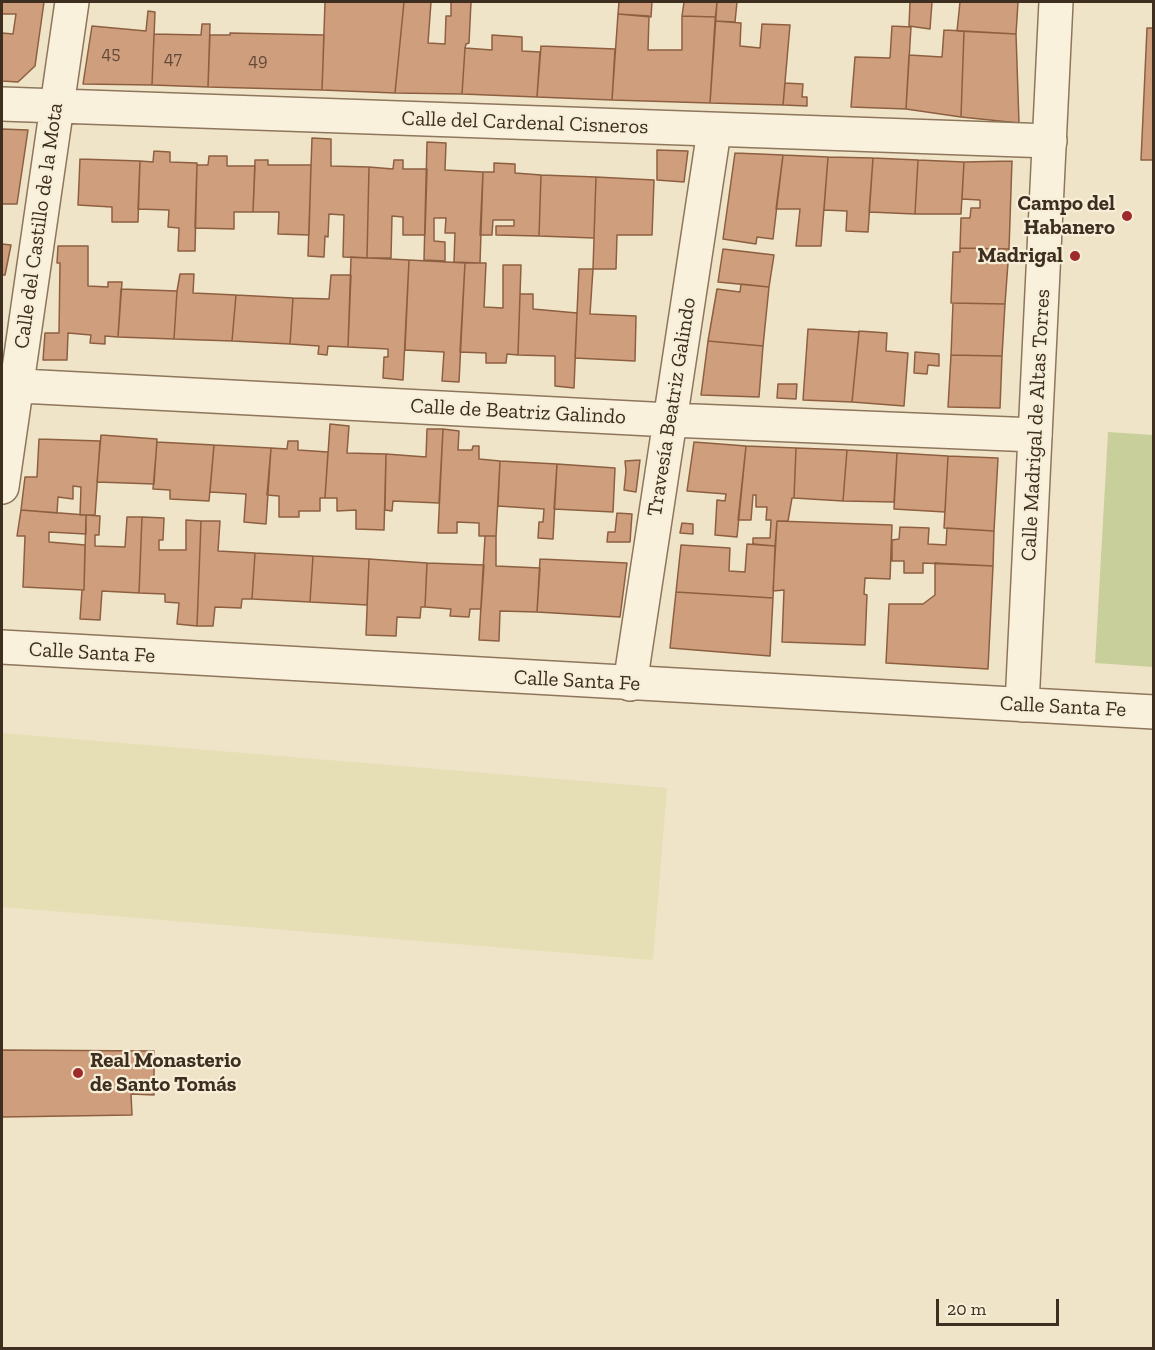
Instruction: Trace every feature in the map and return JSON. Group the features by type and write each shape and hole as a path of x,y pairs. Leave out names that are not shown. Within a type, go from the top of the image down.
{"street":[{"name":"Calle del Castillo de la Mota","path":"2,487 9,385 57,105 72,2"},
{"name":"Calle Madrigal de Altas Torres","path":"1022,705 1056,2"},
{"name":"Calle del Cardenal Cisneros","path":"2,104 1050,141"},
{"name":"Travesía Beatriz Galindo","path":"630,684 714,130"},
{"name":"Calle de Beatriz Galindo","path":"9,385 670,420 1035,435"},
{"name":"Calle Santa Fe","path":"2,647 1154,712"}],"shaded area":[{"path":"2,733 667,788 653,960 2,907"}],"green space":[{"path":"1108,432 1153,435 1153,667 1095,663"}],"building":[{"path":"2,2 44,2 35,66 18,82 2,81 2,33 13,34 16,14 2,14"},
{"path":"325,2 404,2 395,93 322,90"},
{"path":"404,2 431,2 428,43 445,44 446,16 451,16 451,2 471,2 469,43 465,48 462,94 395,93"},
{"path":"619,2 652,2 651,17 618,14"},
{"path":"684,2 717,2 716,17 682,16"},
{"path":"717,2 737,2 735,22 715,21"},
{"path":"910,2 932,2 930,29 909,26"},
{"path":"960,2 1018,2 1016,34 957,31"},
{"path":"148,11 155,12 152,85 83,84 92,26 146,31"},
{"path":"618,14 649,16 648,50 682,50 682,16 716,17 710,103 612,100"},
{"path":"715,21 741,23 740,46 760,48 762,24 790,25 783,105 710,103"},
{"path":"202,24 210,24 208,87 152,85 154,34 201,35"},
{"path":"892,26 911,27 906,109 851,107 855,57 890,58"},
{"path":"1147,28 1154,28 1154,160 1141,160"},
{"path":"944,30 964,31 961,117 906,109 909,55 942,57"},
{"path":"964,31 1016,34 1019,123 961,117"},
{"path":"230,33 324,35 322,90 208,87 210,35 230,35"},
{"path":"492,35 522,37 522,51 540,52 537,97 462,94 465,48 492,50"},
{"path":"541,46 615,49 612,100 537,97"},
{"path":"785,83 803,84 802,97 807,97 807,106 783,105"},
{"path":"2,129 28,130 17,204 2,204"},
{"path":"312,138 331,139 331,166 369,167 367,258 343,257 344,215 329,214 324,257 308,256"},
{"path":"427,142 446,143 445,170 483,172 480,263 454,262 455,233 445,233 446,218 434,218 434,241 445,242 445,261 424,260"},
{"path":"657,150 688,151 684,182 657,180"},
{"path":"154,151 170,152 170,162 197,163 195,251 178,251 179,228 168,227 169,210 138,209 140,161 153,162"},
{"path":"735,153 783,155 773,239 757,237 756,244 723,239"},
{"path":"783,155 828,157 821,246 796,246 800,209 776,209"},
{"path":"209,156 227,156 227,166 255,166 253,212 234,212 234,229 195,228 197,165 208,165"},
{"path":"828,157 873,158 868,232 846,231 847,211 824,210"},
{"path":"873,158 918,160 915,214 869,212"},
{"path":"80,159 140,161 138,222 112,222 112,207 78,205"},
{"path":"255,160 268,160 268,165 311,165 309,235 278,234 279,212 253,212"},
{"path":"394,160 403,160 403,169 427,169 425,235 403,235 403,217 392,216 391,258 367,258 369,167 393,169"},
{"path":"918,160 964,162 961,214 915,214"},
{"path":"1012,161 1009,249 960,248 961,218 970,218 971,208 980,208 980,200 962,199 964,162"},
{"path":"494,163 515,164 515,173 541,175 539,236 496,235 496,226 514,226 514,220 493,220 492,235 480,235 483,172 494,172"},
{"path":"541,175 596,177 594,238 539,236"},
{"path":"596,177 654,180 652,235 617,235 616,269 593,269"},
{"path":"2,244 11,245 5,275 2,275"},
{"path":"58,246 88,246 88,286 108,287 108,282 122,282 118,337 105,336 105,344 90,343 91,335 68,333 67,360 43,360 45,333 59,333 60,263 57,263"},
{"path":"960,248 1009,249 1005,304 951,303 953,252 960,252"},
{"path":"723,249 774,255 769,287 718,282"},
{"path":"351,257 409,260 403,380 383,378 384,357 388,357 388,349 348,347"},
{"path":"409,260 465,263 459,382 442,381 444,352 405,350"},
{"path":"465,263 486,263 484,307 503,308 503,265 521,265 518,355 507,354 506,363 486,363 486,353 460,352"},
{"path":"579,269 593,269 590,314 636,316 635,361 575,358"},
{"path":"180,274 194,274 193,293 236,295 232,341 174,339"},
{"path":"331,275 351,275 348,347 328,346 327,355 318,354 319,346 290,344 293,298 329,299"},
{"path":"741,284 769,287 763,346 708,341 717,289 740,292"},
{"path":"121,289 177,291 174,339 118,337"},
{"path":"520,294 533,294 533,309 577,313 574,388 555,386 555,356 518,355"},
{"path":"236,295 293,298 290,344 232,341"},
{"path":"953,303 1005,304 1002,356 951,355"},
{"path":"808,329 859,332 852,402 803,400"},
{"path":"859,331 887,333 886,351 908,353 904,406 852,402"},
{"path":"708,341 763,346 759,397 701,395"},
{"path":"915,352 939,354 939,366 928,365 927,374 914,373"},
{"path":"951,355 1002,356 1000,408 948,407"},
{"path":"778,384 797,384 796,399 777,398"},
{"path":"330,424 349,426 347,453 386,454 384,530 356,529 356,510 337,511 337,498 325,498"},
{"path":"427,429 443,429 439,503 393,501 392,511 385,510 386,454 426,457"},
{"path":"443,429 459,431 458,450 472,450 473,446 479,446 479,459 500,461 496,536 479,536 479,523 457,522 457,533 438,533"},
{"path":"101,435 157,439 154,484 97,482"},
{"path":"39,439 100,441 95,515 80,515 81,487 73,486 73,499 58,497 57,513 21,510 25,477 37,477"},
{"path":"288,441 298,441 298,450 328,452 325,498 320,498 320,511 299,511 299,517 279,517 279,496 267,495 271,448 287,449"},
{"path":"157,442 214,445 209,501 170,499 170,490 153,489"},
{"path":"694,442 746,446 737,537 715,535 717,500 725,501 726,494 687,491"},
{"path":"214,445 271,448 266,524 244,522 246,494 210,492"},
{"path":"746,446 796,448 794,498 792,498 788,521 777,521 775,546 753,544 753,538 770,538 771,520 766,520 767,507 756,507 756,495 753,495 751,520 738,520"},
{"path":"796,448 847,450 843,501 794,498"},
{"path":"847,450 897,453 894,502 843,501"},
{"path":"897,453 948,456 945,512 894,509"},
{"path":"948,456 998,458 994,531 944,528"},
{"path":"640,460 636,492 624,490 625,461"},
{"path":"500,461 557,464 553,539 538,538 539,522 543,522 544,509 498,506"},
{"path":"557,464 615,468 613,512 554,509"},
{"path":"21,510 86,515 86,534 49,532 49,542 85,545 84,590 23,587 25,536 17,536"},
{"path":"617,513 632,514 630,542 607,542 608,532 615,532"},
{"path":"86,515 100,516 99,535 95,535 95,546 125,547 127,517 142,517 139,593 102,591 100,620 80,619 82,590 84,590"},
{"path":"142,517 164,518 163,540 159,540 159,550 186,550 186,520 201,521 197,626 177,624 179,603 165,602 165,594 139,593"},
{"path":"201,521 220,521 218,551 255,553 252,599 242,599 241,608 215,607 213,626 197,626"},
{"path":"777,521 892,525 890,579 865,578 864,594 867,595 865,645 782,642 784,590 773,591"},
{"path":"682,523 693,524 693,534 680,533"},
{"path":"900,527 929,528 928,544 946,545 947,528 994,531 993,566 923,563 923,573 904,573 904,561 892,561 892,540 899,539"},
{"path":"485,536 496,536 496,566 540,568 537,612 500,611 499,641 479,640"},
{"path":"747,544 775,546 773,598 676,592 681,545 730,548 729,571 745,572"},
{"path":"255,553 313,556 310,602 252,599"},
{"path":"313,556 369,559 367,605 310,602"},
{"path":"369,559 427,563 425,607 421,607 420,618 397,617 396,636 366,635"},
{"path":"540,559 627,563 620,617 537,612"},
{"path":"427,563 484,565 481,609 470,609 469,617 450,616 451,609 425,607"},
{"path":"935,563 993,566 988,669 886,663 889,604 923,604 935,595"},
{"path":"676,592 773,598 770,656 670,648"},
{"name":"Real Monasterio de Santo Tomás","path":"2,1050 154,1051 154,1095 131,1094 132,1115 2,1117"}],"place":[{"name":"Campo del Habanero","path":"1127,216"},
{"name":"Madrigal","path":"1075,256"},
{"name":"Real Monasterio de Santo Tomás","path":"78,1073"}]}
